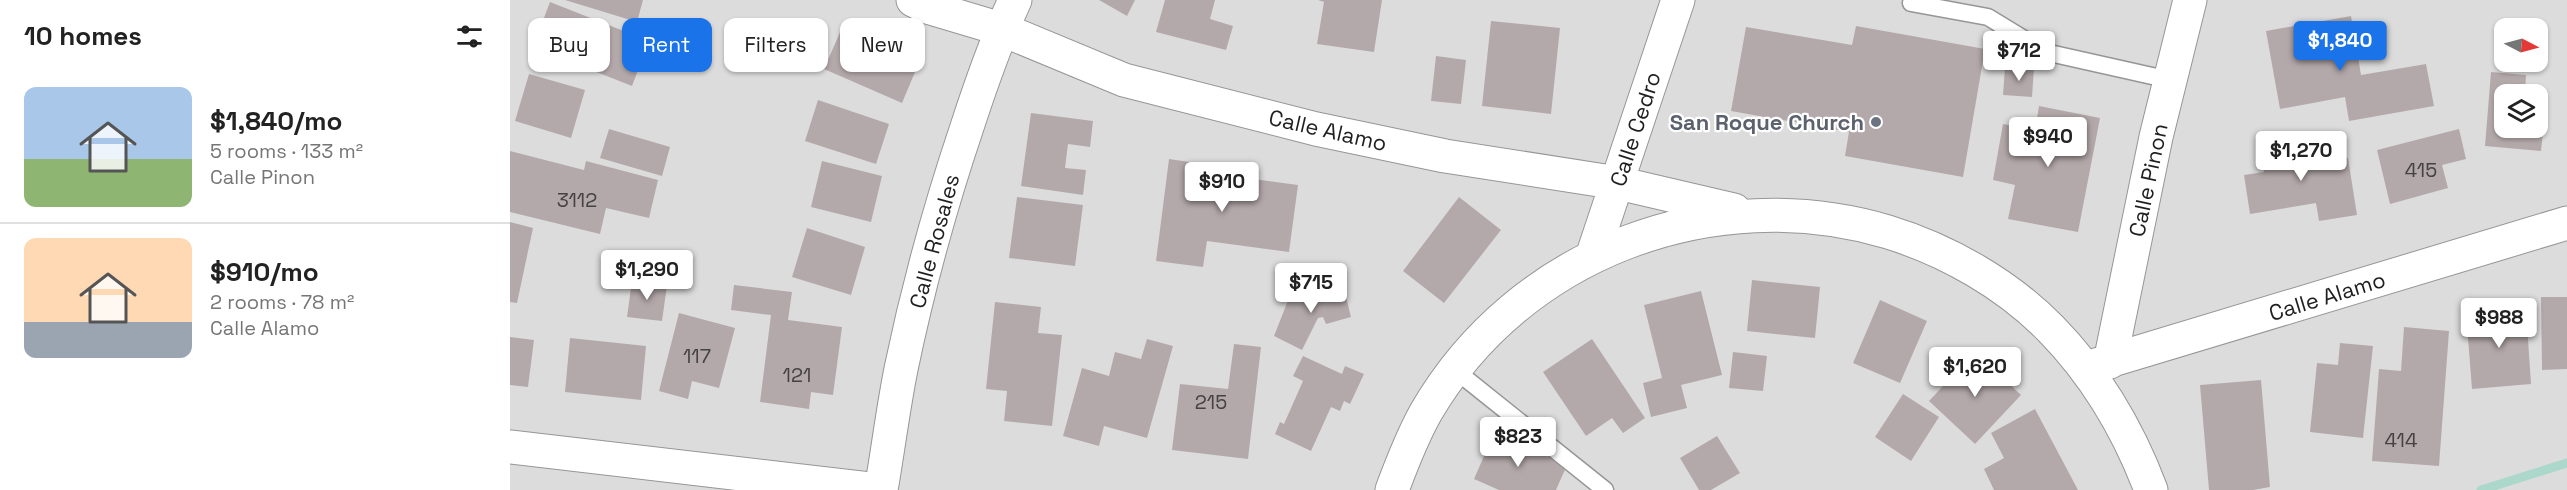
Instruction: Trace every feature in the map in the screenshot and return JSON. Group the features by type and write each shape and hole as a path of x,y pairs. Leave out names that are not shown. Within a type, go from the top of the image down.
{"street":[{"name":"Calle Alamo","path":"913,0 927,7 1001,29 1124,80 1316,129 1445,156 1618,183 1755,214"},
{"name":"Calle Rosales","path":"880,490 901,370 923,274 949,179 1001,29 1015,0"},
{"name":"Calle Cedro","path":"1592,257 1678,0"},
{"name":"Calle Pinon","path":"2098,365 2190,0"},
{"path":"1392,490 1404,456 1427,411 1455,370 1488,332 1525,299 1566,271 1592,257 1657,231 1705,220 1755,214 1809,216 1851,223 1914,240 1963,263 2009,292 2098,365 2113,407 2136,450 2151,490"},
{"name":"Calle Alamo","path":"2098,365 2567,223"},
{"path":"510,447 880,490"}],"lane":[{"path":"1911,3 1988,17 2045,52 2170,80"},
{"path":"1455,370 1605,490"}],"shaded area":[{"path":"510,0 2567,0 2567,490 510,490"}],"building":[{"path":"565,0 643,0 638,18 624,18"},
{"path":"1099,0 1135,0 1127,16"},
{"path":"1165,0 1215,0 1210,19 1233,26 1226,50 1156,32"},
{"path":"1318,0 1382,0 1374,52 1317,44 1324,2"},
{"path":"550,2 591,18 544,18"},
{"path":"2351,16 2361,75 2426,64 2434,106 2349,121 2345,97 2280,109 2266,31"},
{"path":"1491,21 1560,28 1551,114 1482,106"},
{"path":"610,26 622,30 622,72 637,72 632,86 596,72 610,72"},
{"path":"1856,26 1985,49 1963,177 1845,156 1849,132 1731,111 1746,27 1852,45"},
{"path":"840,32 840,72 915,72 902,103 828,71 828,60"},
{"path":"1436,56 1466,60 1461,104 1431,101"},
{"path":"2005,67 2034,68 2032,97 2003,95"},
{"path":"2491,72 2526,75 2526,84 2494,84 2494,138 2542,138 2541,151 2485,146"},
{"path":"529,74 585,90 571,138 515,121"},
{"path":"818,100 889,124 876,164 805,141"},
{"path":"2039,106 2100,118 2078,232 2008,219 2015,185 1993,180 2003,124 2035,130"},
{"path":"1031,113 1093,121 1090,147 1068,144 1065,168 1086,170 1083,195 1021,186"},
{"path":"609,129 670,147 662,176 600,158"},
{"path":"2459,129 2466,159 2442,165 2448,188 2390,204 2377,150"},
{"path":"2315,140 2318,163 2348,158 2357,215 2319,221 2316,203 2250,214 2244,175 2264,172 2261,148"},
{"path":"510,151 584,170 586,161 658,180 649,218 606,208 600,234 510,212"},
{"path":"1169,159 1217,166 1216,174 1298,185 1289,252 1207,241 1203,267 1156,261"},
{"path":"822,161 882,176 871,222 811,207"},
{"path":"1017,197 1083,205 1075,266 1009,258"},
{"path":"1459,197 1501,230 1444,303 1403,271"},
{"path":"510,222 533,228 517,303 510,302"},
{"path":"807,228 865,247 851,295 792,277"},
{"path":"1752,280 1820,287 1815,338 1747,331"},
{"path":"632,281 667,285 662,321 627,317"},
{"path":"734,285 792,292 788,320 842,327 833,395 811,392 809,409 760,402 771,315 731,310"},
{"path":"1343,285 1351,317 1326,324 1323,317 1318,318 1302,350 1274,336 1289,298"},
{"path":"1701,291 1722,375 1681,385 1687,408 1651,417 1643,383 1662,378 1644,305"},
{"path":"2541,297 2567,297 2567,369 2542,370"},
{"path":"1880,300 1927,321 1900,383 1853,363"},
{"path":"995,302 1041,307 1038,333 1062,335 1052,426 1004,421 1007,391 986,389"},
{"path":"2526,309 2531,384 2472,389 2466,313"},
{"path":"679,313 735,328 719,388 692,381 688,399 659,391"},
{"path":"2404,327 2449,331 2439,466 2372,461 2379,369 2401,371"},
{"path":"510,337 534,340 528,387 510,385"},
{"path":"570,338 646,346 641,400 565,392"},
{"path":"1147,339 1173,346 1147,438 1104,426 1099,446 1063,436 1082,368 1109,376 1115,352 1141,359"},
{"path":"1592,339 1645,418 1623,433 1612,418 1586,436 1543,372"},
{"path":"2340,343 2373,346 2363,438 2310,432 2317,363 2338,365"},
{"path":"1234,344 1261,347 1248,459 1172,450 1180,384 1228,389"},
{"path":"1733,352 1767,356 1763,391 1729,388"},
{"path":"1975,352 2021,395 1975,444 1929,401"},
{"path":"1303,356 1342,374 1345,366 1364,374 1350,404 1344,401 1340,411 1331,407 1311,451 1275,434 1280,422 1284,424 1303,381 1293,376"},
{"path":"2261,380 2270,487 2253,490 2209,490 2200,385"},
{"path":"1903,394 1939,417 1911,461 1875,437"},
{"path":"2035,409 2078,490 1994,490 1984,469 2004,458 1991,433"},
{"path":"1494,433 1567,465 1556,490 1499,490 1474,479"},
{"path":"1717,436 1740,473 1711,490 1699,490 1680,458"}],"waterway":[{"path":"2481,490 2567,463"}],"place":[{"name":"San Roque Church","path":"1876,122"}]}
